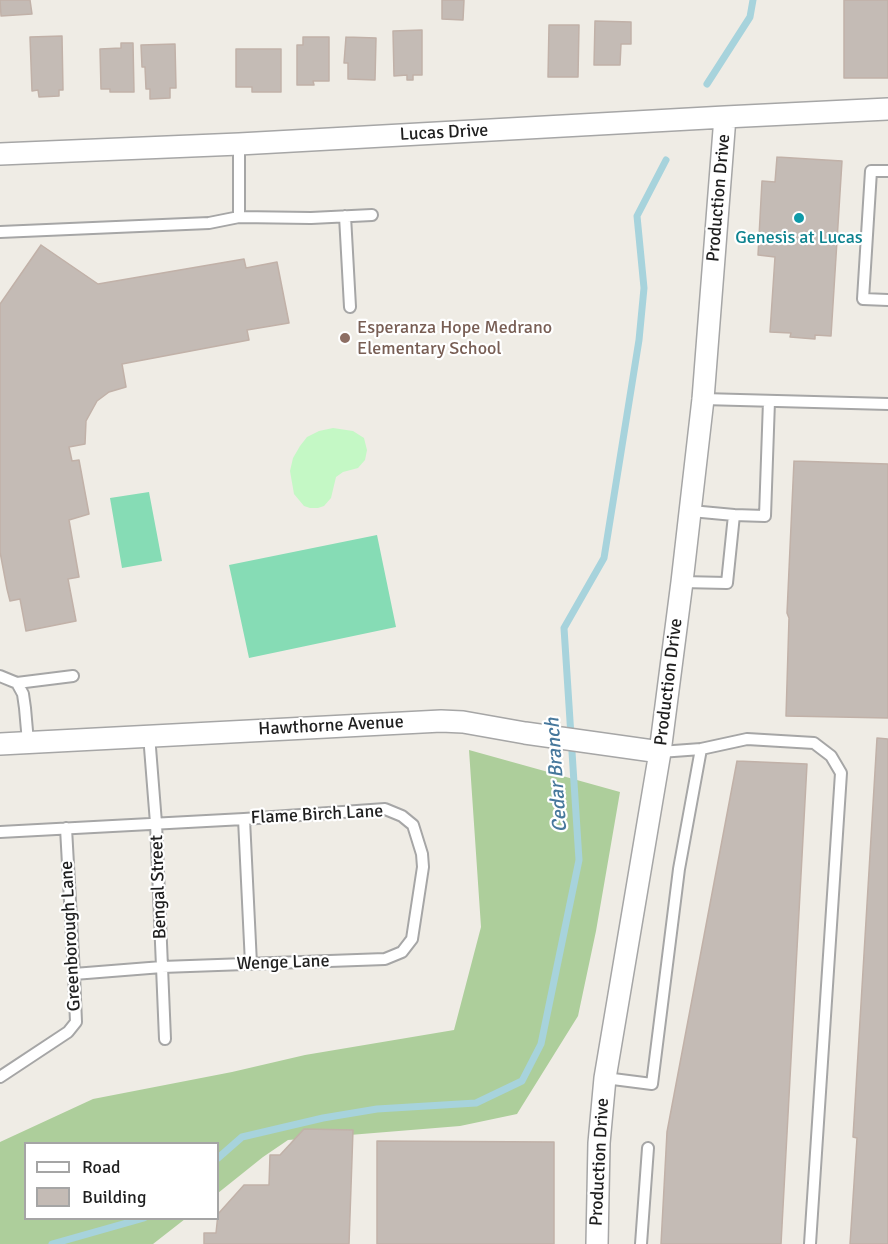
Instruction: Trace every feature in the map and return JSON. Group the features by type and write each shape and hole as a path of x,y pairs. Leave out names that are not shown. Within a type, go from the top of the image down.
{"street":[{"name":"Lucas Drive","path":"0,154 239,144 888,109"},
{"name":"Production Drive","path":"597,1244 599,1143 605,1078 660,752 691,511 703,399 725,117"},
{"name":"Hawthorne Avenue","path":"0,744 441,721 463,722 525,734 660,752"}],"lane":[{"path":"239,144 239,217"},
{"path":"888,171 871,171 863,298 888,300"},
{"path":"0,232 209,223 239,217 311,218 372,215"},
{"path":"345,216 350,307"},
{"path":"703,399 888,404"},
{"path":"691,511 765,516 769,401"},
{"path":"682,582 727,583 734,515"},
{"path":"0,676 17,683 73,676"},
{"path":"17,683 23,694 26,708 28,742"},
{"name":"Bengal Street","path":"149,735 156,823 165,1039"},
{"path":"660,752 701,749 747,740 814,743 831,756 841,773 810,1244"},
{"path":"605,1078 652,1084 679,869 701,749"},
{"name":"Flame Birch Lane","path":"0,832 385,809 402,816 413,825 422,854 423,867 412,939 402,952"},
{"path":"244,819 251,964"},
{"name":"Greenborough Lane","path":"0,1077 68,1032 76,1022 66,828"},
{"name":"Wenge Lane","path":"74,974 162,967 385,959 402,952"},
{"path":"640,1244 648,1148"}],"green space":[{"path":"333,428 353,431 364,438 367,450 365,460 358,468 343,472 336,477 331,498 324,506 310,508 304,506 294,494 290,471 293,458 307,437"},
{"path":"149,492 162,561 122,568 110,498"},
{"path":"377,535 396,627 249,658 229,565"},
{"path":"469,750 620,792 596,931 578,1016 517,1114 460,1126 288,1140 219,1192 219,1142 24,1142 24,1220 184,1220 153,1244 0,1244 0,1142 93,1099 232,1072 305,1055 454,1030 481,927"}],"building":[{"path":"0,0 30,0 32,14 1,16"},
{"path":"442,0 464,0 463,20 442,19"},
{"path":"844,0 888,0 888,78 844,78"},
{"path":"595,21 631,22 631,44 621,44 620,65 594,65"},
{"path":"549,25 579,25 578,77 548,77"},
{"path":"422,30 422,75 413,75 413,80 407,80 407,75 394,76 393,31"},
{"path":"62,36 63,90 59,90 59,96 39,97 38,90 32,91 30,37"},
{"path":"303,37 329,37 329,81 313,81 314,85 297,85 297,45 303,45"},
{"path":"346,37 376,38 375,80 348,79 348,63 344,63"},
{"path":"121,43 133,43 134,92 110,92 110,89 101,89 100,49 121,48"},
{"path":"175,44 176,88 170,88 170,98 150,99 150,89 146,89 145,67 142,67 141,45"},
{"path":"236,49 281,49 281,92 252,92 252,87 236,87"},
{"name":"Genesis at Lucas","path":"777,157 842,161 831,336 815,335 815,339 790,337 791,333 770,332 775,257 758,255 762,181 775,182"},
{"path":"41,245 98,284 244,259 246,268 277,262 289,323 247,330 249,340 122,364 126,387 109,392 97,401 86,421 85,444 69,447 72,461 79,460 89,514 69,520 79,577 68,579 76,621 26,631 20,599 10,601 0,552 0,304"},
{"path":"794,461 888,464 888,718 786,716 789,618 787,613"},
{"path":"877,738 888,739 888,1244 850,1244 857,1138 853,1137"},
{"path":"737,761 807,764 781,1244 661,1244 667,1132"},
{"path":"304,1129 353,1130 349,1244 204,1244 204,1233 216,1233 219,1213 244,1185 269,1185 270,1155 280,1155"},
{"path":"377,1141 554,1142 554,1244 377,1244"}],"waterway":[{"name":"Cedar Branch","path":"707,84 750,17 753,0"},
{"name":"Cedar Branch","path":"219,1157 242,1137 323,1118 377,1109 476,1103 522,1081 541,1044 579,860 564,628 604,558 639,340 644,288 637,216 666,160"},
{"name":"Cedar Branch","path":"52,1244 137,1220"}],"place":[{"name":"Genesis at Lucas","path":"799,218"},
{"name":"Esperanza Hope Medrano Elementary School","path":"345,338"}]}
